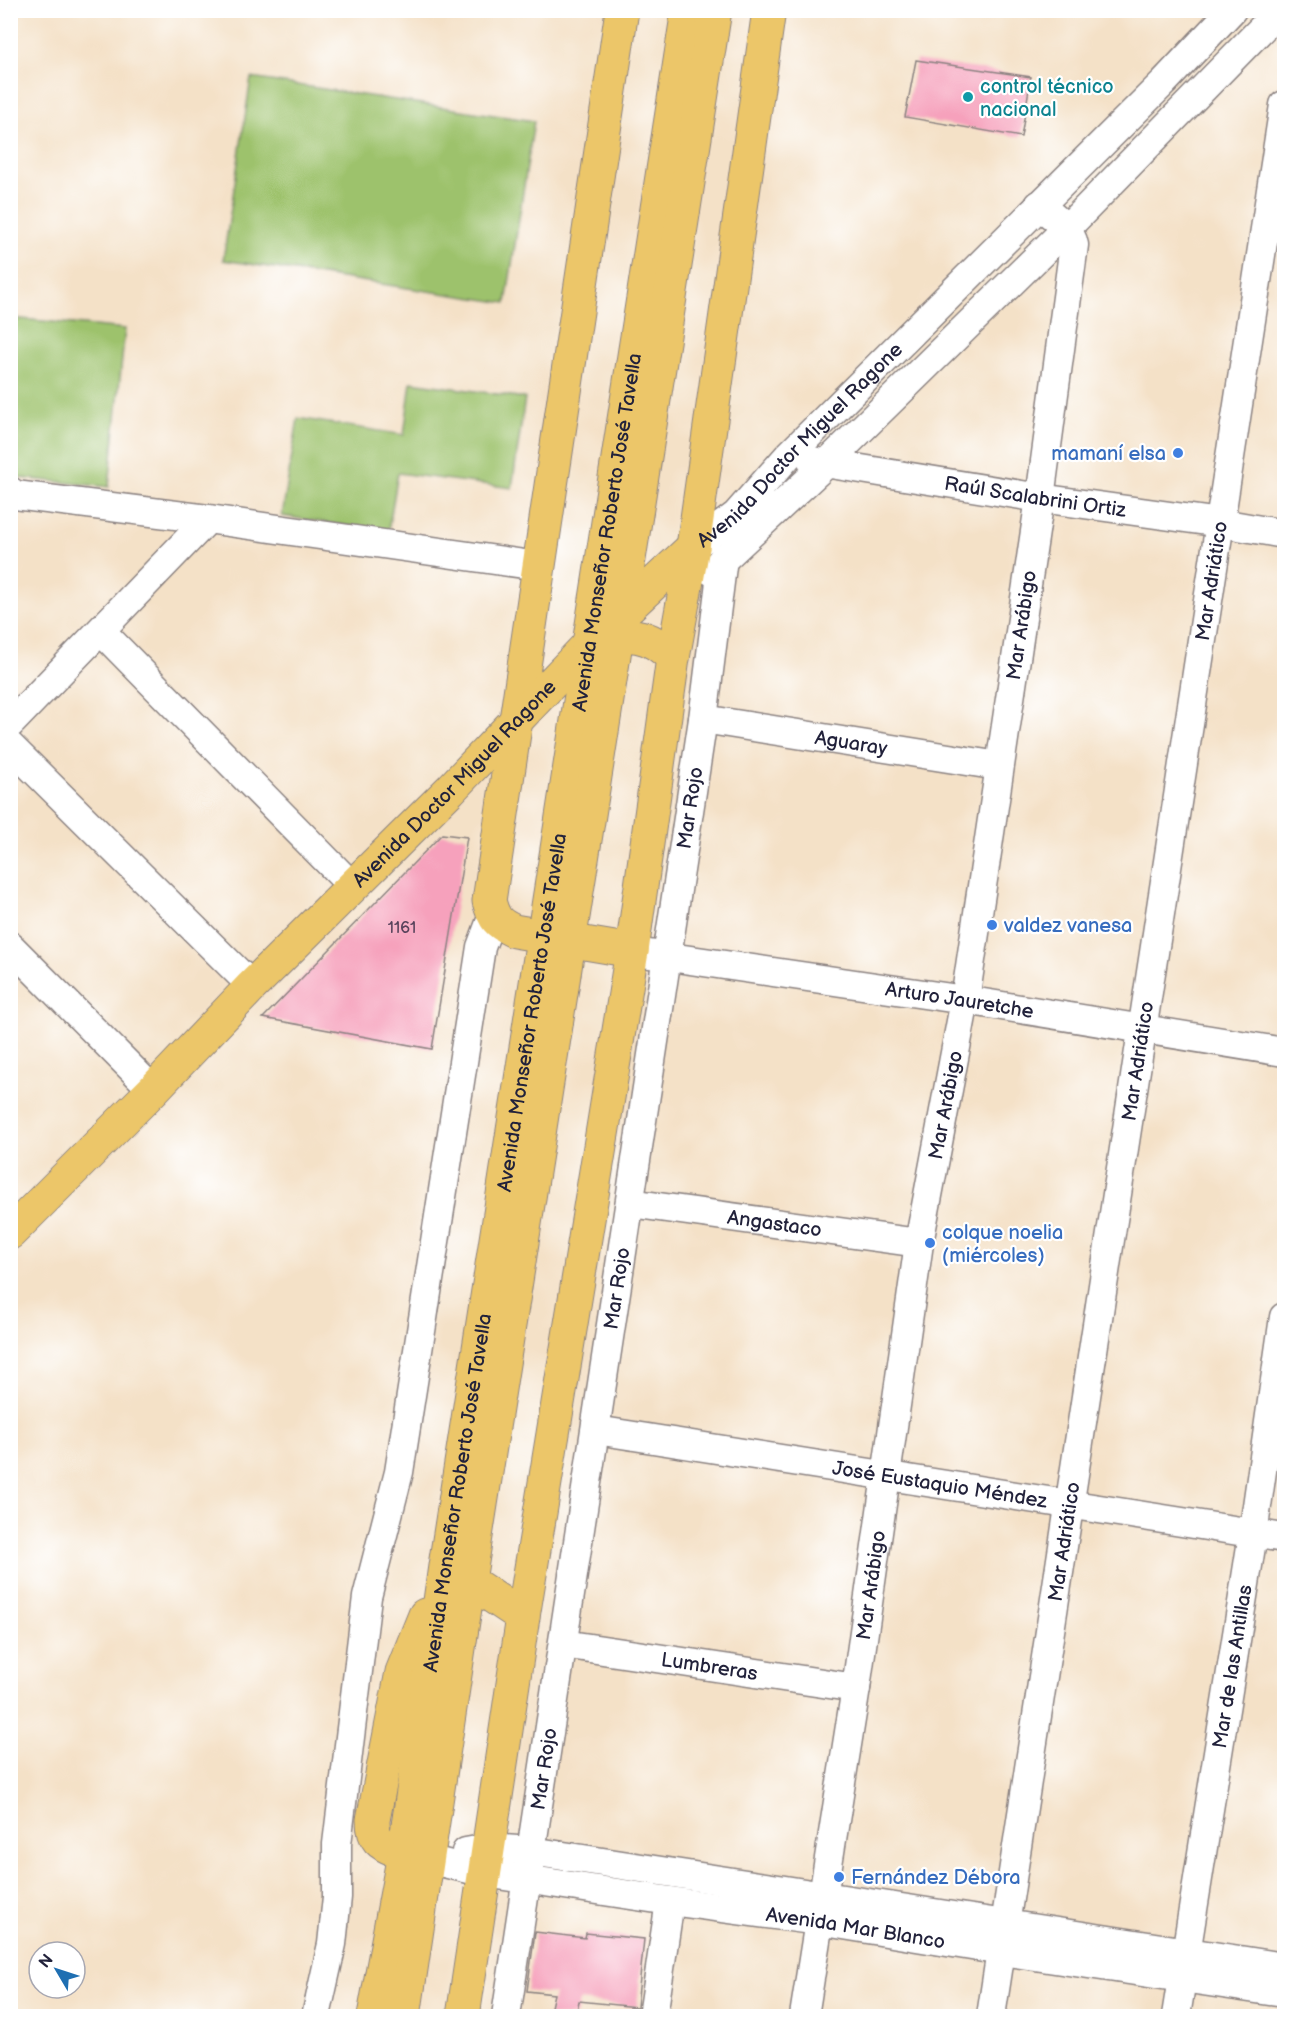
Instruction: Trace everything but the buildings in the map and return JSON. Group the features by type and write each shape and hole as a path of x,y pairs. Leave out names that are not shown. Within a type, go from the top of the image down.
{"main road":[{"path":"622,10 489,901 493,915 500,925 514,931 632,951"},
{"name":"Avenida Monseñor Roberto José Tavella","path":"610,630 688,10"},
{"name":"Avenida Monseñor Roberto José Tavella","path":"404,2016 416,1856 457,1573 556,939 715,10"},
{"path":"463,2016 523,1617 632,951 673,658 693,546 770,10"},
{"name":"Avenida Doctor Miguel Ragone","path":"10,1233 153,1090 252,986 450,790 515,720 610,630 693,546"},
{"path":"610,630 650,639 662,646 673,658"},
{"path":"450,790 473,783 484,787 502,803"},
{"path":"416,1856 377,1842 373,1834 373,1820 402,1671 457,1573 523,1617"},
{"name":"Avenida Monseñor Roberto José Tavella","path":"374,2016 416,1856"}],"street":[{"name":"Avenida Doctor Miguel Ragone","path":"693,546 736,515 788,456 1164,82 1232,10"},
{"name":"Avenida Doctor Miguel Ragone","path":"684,604 723,558 827,463 1066,229 1279,14"},
{"name":"Mar Adriático","path":"991,2016 1284,105"},
{"path":"1039,205 1066,229"},
{"name":"Mar Arábigo","path":"804,2016 856,1688 919,1243 964,1000 1040,498 1074,245 1066,229"},
{"name":"Raúl Scalabrini Ortiz","path":"788,456 1040,498 1284,534"},
{"path":"12,495 208,519 538,566"},
{"path":"10,724 208,519"},
{"name":"Mar Rojo","path":"506,2016 668,957 703,720 723,558"},
{"path":"101,632 353,886"},
{"name":"Aguaray","path":"703,720 999,766"},
{"path":"10,746 252,986"},
{"path":"316,2016 332,1944 337,1897 337,1844 367,1597 399,1472 481,947 493,915"},
{"path":"10,946 153,1090"},
{"name":"Arturo Jauretche","path":"632,951 964,1000 1284,1052"},
{"name":"Angastaco","path":"630,1203 919,1243"},
{"name":"Mar de las Antillas","path":"1176,2016 1253,1534 1284,1317"},
{"name":"José Eustaquio Méndez","path":"596,1430 1284,1538"},
{"name":"Lumbreras","path":"563,1644 856,1688"},
{"name":"Avenida Mar Blanco","path":"416,1856 528,1865 1185,1965 1284,1993"},
{"name":"Avenida Mar Blanco","path":"528,1865 670,1901 821,1908"},
{"path":"653,2016 670,1901"},
{"name":"Avenida Mar Blanco","path":"1185,1965 1284,1967"}],"green space":[{"path":"251,78 534,121 506,303 223,260"},
{"path":"11,318 125,329 109,487 11,477"},
{"path":"411,382 525,398 512,488 398,473 388,532 282,516 298,418 404,435"}],"place":[{"name":"control técnico nacional","path":"968,97"},
{"name":"mamaní elsa","path":"1178,453"},
{"name":"valdez vanesa","path":"992,925"},
{"name":"colque noelia (miércoles)","path":"930,1243"},
{"name":"Fernández Débora","path":"839,1877"}]}
